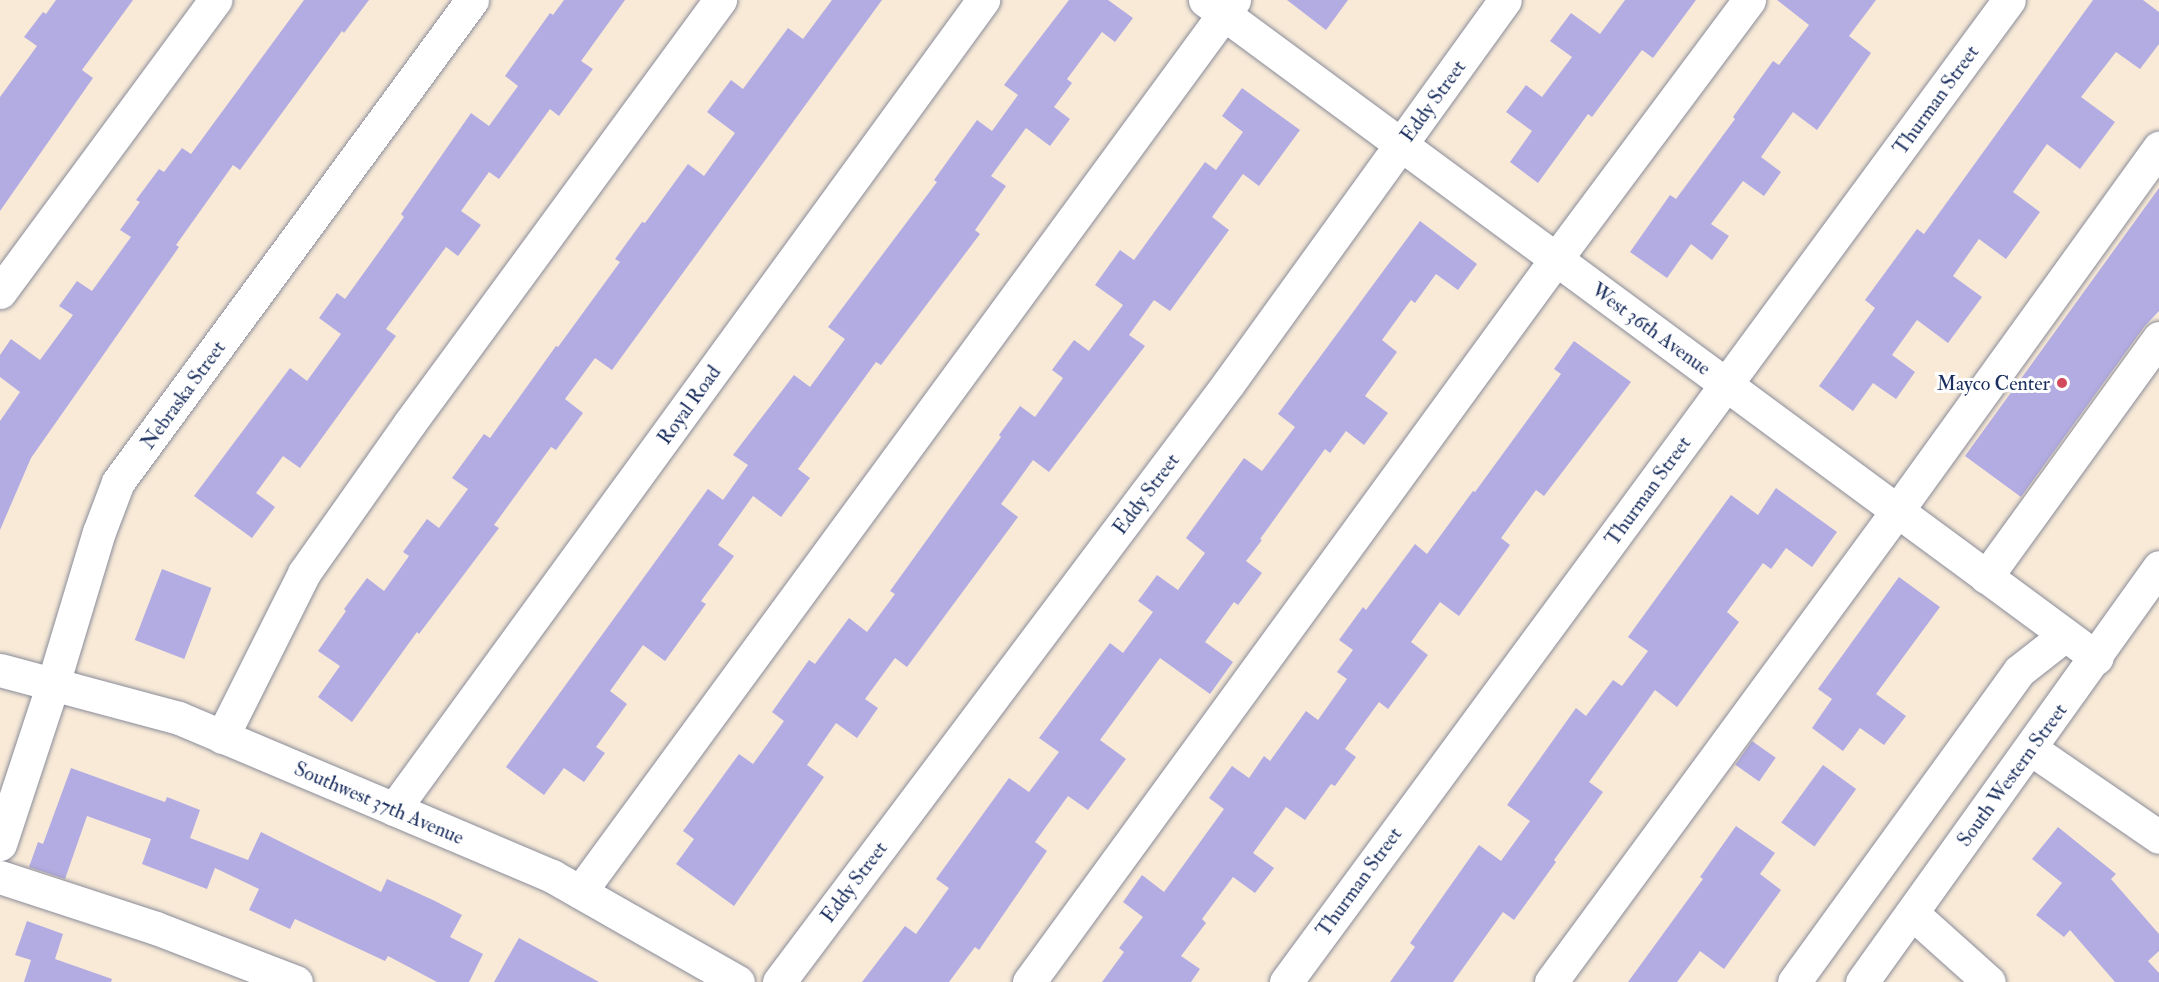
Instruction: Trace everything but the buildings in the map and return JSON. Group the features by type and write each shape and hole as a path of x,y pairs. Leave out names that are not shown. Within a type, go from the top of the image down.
{"street":[{"path":"0,292 215,0"},
{"name":"Nebraska Street","path":"0,844 53,684 99,532 118,482 472,0"},
{"path":"222,736 304,573 409,424 720,0"},
{"name":"Royal Road","path":"394,809 983,0"},
{"name":"Eddy Street","path":"779,982 1228,384 1505,0"},
{"path":"1029,982 1556,259 1749,0"},
{"name":"Thurman Street","path":"1286,982 2009,0"},
{"path":"580,892 1221,5"},
{"name":"West 36th Avenue","path":"1221,5 1401,145 2097,658"},
{"path":"1551,982 1898,511 2159,148"},
{"path":"1986,577 2159,338"},
{"name":"South Western Street","path":"1862,982 2097,658 2159,567"},
{"path":"1794,982 2019,671 2065,635"},
{"name":"Southwest 37th Avenue","path":"0,670 179,718 222,736 552,876 738,982"},
{"path":"2031,749 2159,837"},
{"path":"0,877 156,928 296,982"},
{"path":"1912,913 1989,982"}],"place":[{"name":"Mayco Center","path":"2062,383"}]}
